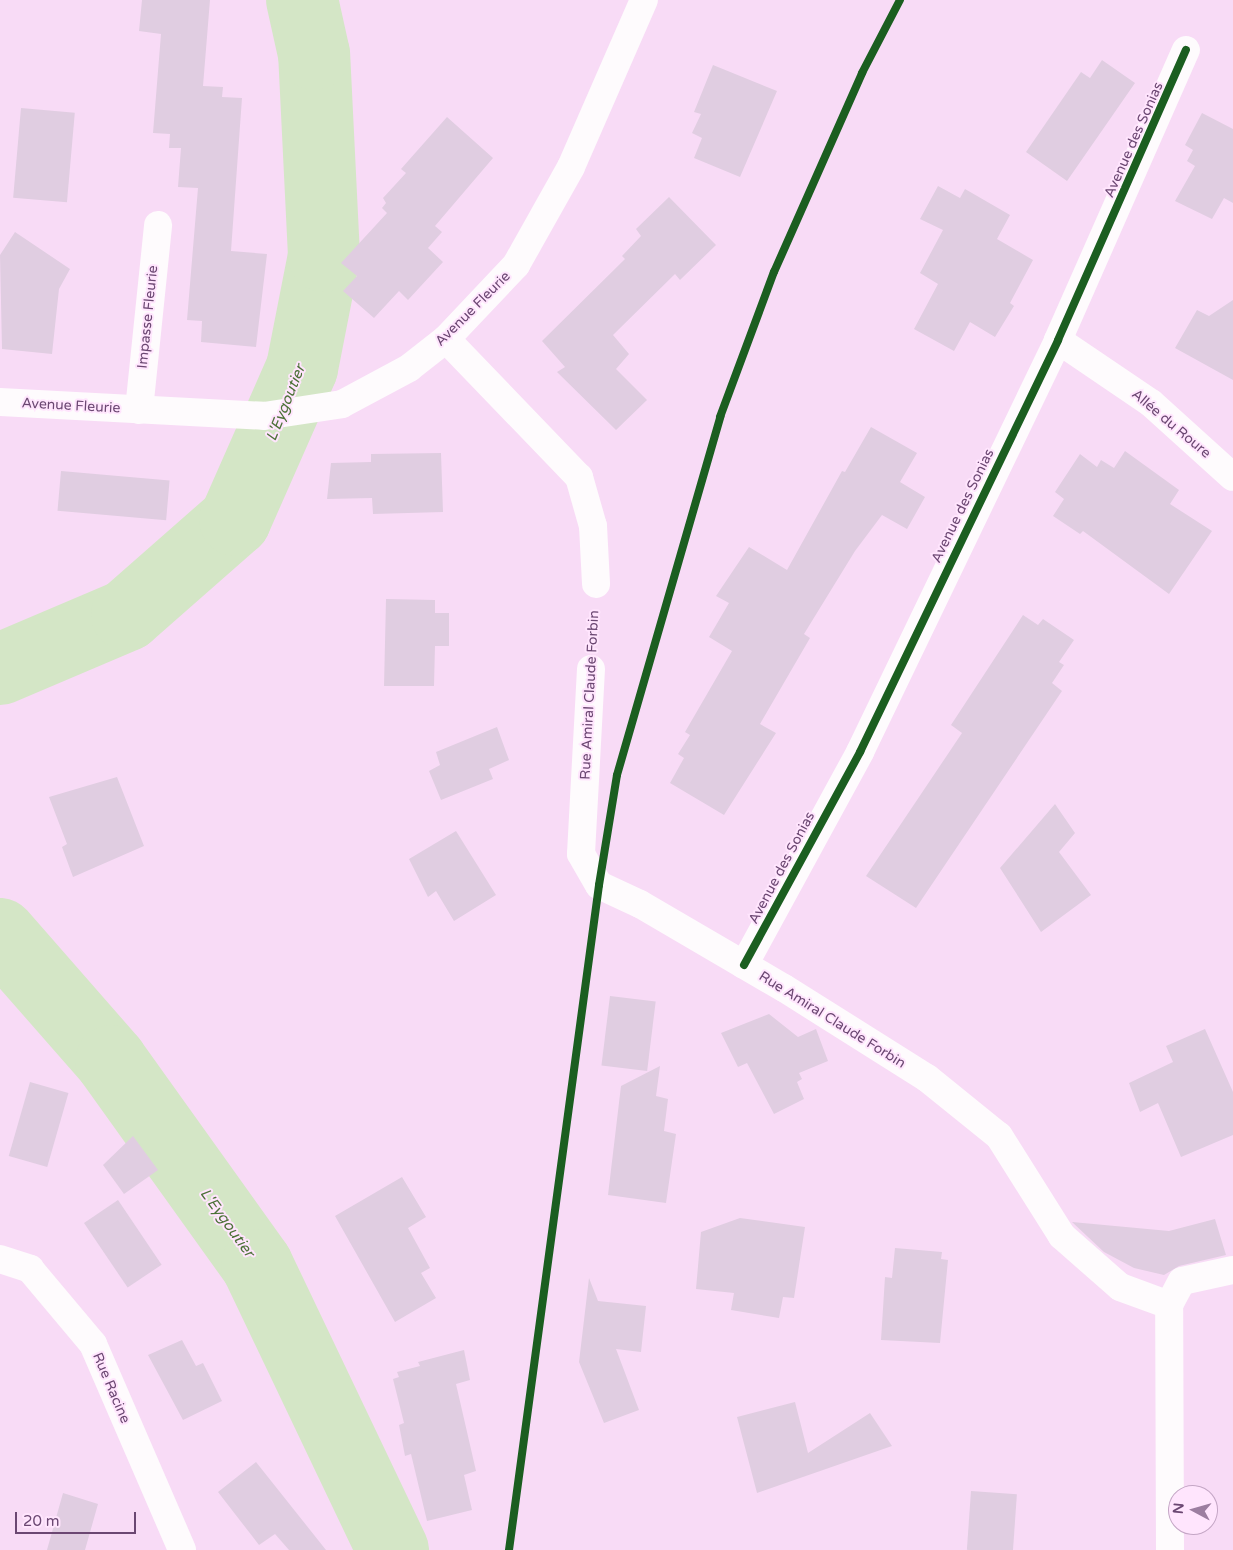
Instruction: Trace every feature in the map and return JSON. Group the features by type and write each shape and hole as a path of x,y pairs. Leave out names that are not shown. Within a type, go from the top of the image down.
{"street":[{"name":"Avenue Fleurie","path":"0,402 264,416 342,404 409,368 446,339 516,265 571,167 644,0"},
{"name":"Avenue des Sonias","path":"744,965 860,752 1058,340 1152,132 1186,50"},
{"name":"Impasse Fleurie","path":"139,410 158,225"},
{"path":"446,339 580,477 593,526 596,584"},
{"name":"Allée du Roure","path":"1058,340 1151,403 1233,477"},
{"name":"Rue Amiral Claude Forbin","path":"591,669 581,854 599,885 640,904 744,965 927,1078 999,1136 1062,1236 1120,1287 1169,1305"},
{"name":"Rue Racine","path":"0,1259 30,1268 93,1344 182,1550"},
{"path":"1170,1550 1169,1305 1182,1281 1233,1270"}],"shaded area":[{"path":"0,0 1233,0 1233,1550 0,1550"}],"building":[{"path":"142,0 210,0 203,86 223,87 222,97 242,98 231,251 267,254 256,347 201,342 202,321 187,320 198,188 178,187 181,148 169,148 170,134 153,133 161,34 139,31"},
{"path":"1102,60 1135,83 1067,181 1026,152 1081,72 1090,78"},
{"path":"713,65 777,91 740,177 694,158 702,138 692,133 701,114 694,112"},
{"path":"21,108 75,113 67,202 13,198"},
{"path":"1202,113 1233,129 1233,203 1224,198 1212,219 1175,201 1195,166 1187,161 1193,150 1185,145"},
{"path":"447,117 493,158 435,226 442,232 428,248 443,262 408,300 399,291 374,318 343,291 357,276 341,263 387,213 382,208 386,203 383,198 406,173 401,169"},
{"path":"938,186 960,198 965,189 1010,215 997,239 1033,260 1010,303 1014,306 995,337 970,322 954,351 914,329 938,284 920,273 943,230 920,219"},
{"path":"669,197 716,245 680,280 675,274 613,335 629,354 616,369 647,400 616,430 557,372 565,367 542,341 625,259 622,256 641,236 636,229"},
{"path":"15,232 70,269 59,289 52,354 2,349 0,255"},
{"path":"1233,300 1233,380 1175,348 1197,310 1209,316"},
{"path":"871,427 917,453 900,482 925,497 907,529 882,515 855,551 804,634 810,638 760,724 776,733 724,815 670,783 684,758 678,754 690,735 685,732 732,651 709,637 729,603 716,596 749,547 787,570 842,471 845,472"},
{"path":"1125,451 1179,490 1170,504 1212,531 1169,594 1083,531 1080,534 1053,516 1064,499 1055,492 1080,454 1097,467 1101,460 1114,468"},
{"path":"441,453 443,512 373,514 372,498 327,499 331,463 371,462 371,454"},
{"path":"61,471 170,480 166,520 58,511"},
{"path":"386,599 435,600 435,613 449,613 449,646 435,646 434,686 384,686"},
{"path":"1023,615 1038,625 1043,619 1074,640 1059,662 1064,665 1052,683 1062,691 916,908 866,876 962,733 951,725"},
{"path":"497,727 509,760 489,769 493,779 441,800 429,771 440,765 436,752"},
{"path":"117,777 144,846 73,877 62,847 67,844 49,797"},
{"path":"1055,804 1075,833 1059,852 1091,895 1041,932 1000,868"},
{"path":"456,831 496,895 454,921 436,891 428,897 409,859"},
{"path":"610,996 656,1002 647,1071 601,1065"},
{"path":"769,1014 798,1037 816,1029 828,1061 799,1073 802,1079 797,1082 804,1099 774,1114 747,1063 738,1067 721,1033"},
{"path":"1205,1029 1233,1092 1233,1135 1181,1157 1158,1103 1140,1112 1129,1083 1173,1062 1166,1046"},
{"path":"660,1066 656,1096 668,1099 664,1131 676,1134 666,1203 608,1195 621,1086"},
{"path":"30,1082 68,1093 47,1167 9,1156"},
{"path":"133,1136 158,1170 124,1194 103,1165"},
{"path":"402,1177 426,1217 408,1228 430,1268 421,1273 436,1298 395,1322 335,1216"},
{"path":"118,1200 162,1265 128,1288 84,1223"},
{"path":"740,1218 805,1227 794,1298 783,1297 779,1318 731,1310 734,1293 696,1289 701,1232"},
{"path":"1215,1219 1226,1255 1179,1266 1164,1275 1134,1268 1104,1252 1072,1222 1169,1231"},
{"path":"895,1248 942,1252 941,1259 948,1260 940,1343 881,1340 885,1277 892,1278"},
{"path":"589,1278 598,1301 646,1306 641,1352 616,1349 639,1410 604,1423 579,1362"},
{"path":"182,1340 196,1366 203,1363 222,1401 183,1420 148,1355"},
{"path":"464,1350 470,1380 456,1384 476,1471 464,1475 472,1510 427,1521 411,1454 405,1456 399,1425 404,1423 393,1379 399,1377 397,1372 420,1366 418,1362"},
{"path":"795,1402 808,1453 870,1413 892,1446 757,1493 737,1417"},
{"path":"256,1462 326,1550 289,1550 275,1534 259,1545 218,1492"},
{"path":"971,1491 1017,1494 1013,1550 967,1550"},
{"path":"63,1493 98,1504 85,1550 47,1550"}],"waterway":[{"name":"L'Eygoutier","path":"0,669 127,615 235,520 302,368 324,256 314,54 302,0"},
{"name":"L'Eygoutier","path":"0,934 111,1061 257,1265 393,1550"}],"cycle path":[{"path":"509,1550 599,885 617,775 720,417 774,272 862,73 900,0"},
{"path":"744,965 860,752 1058,340 1186,50"}]}
